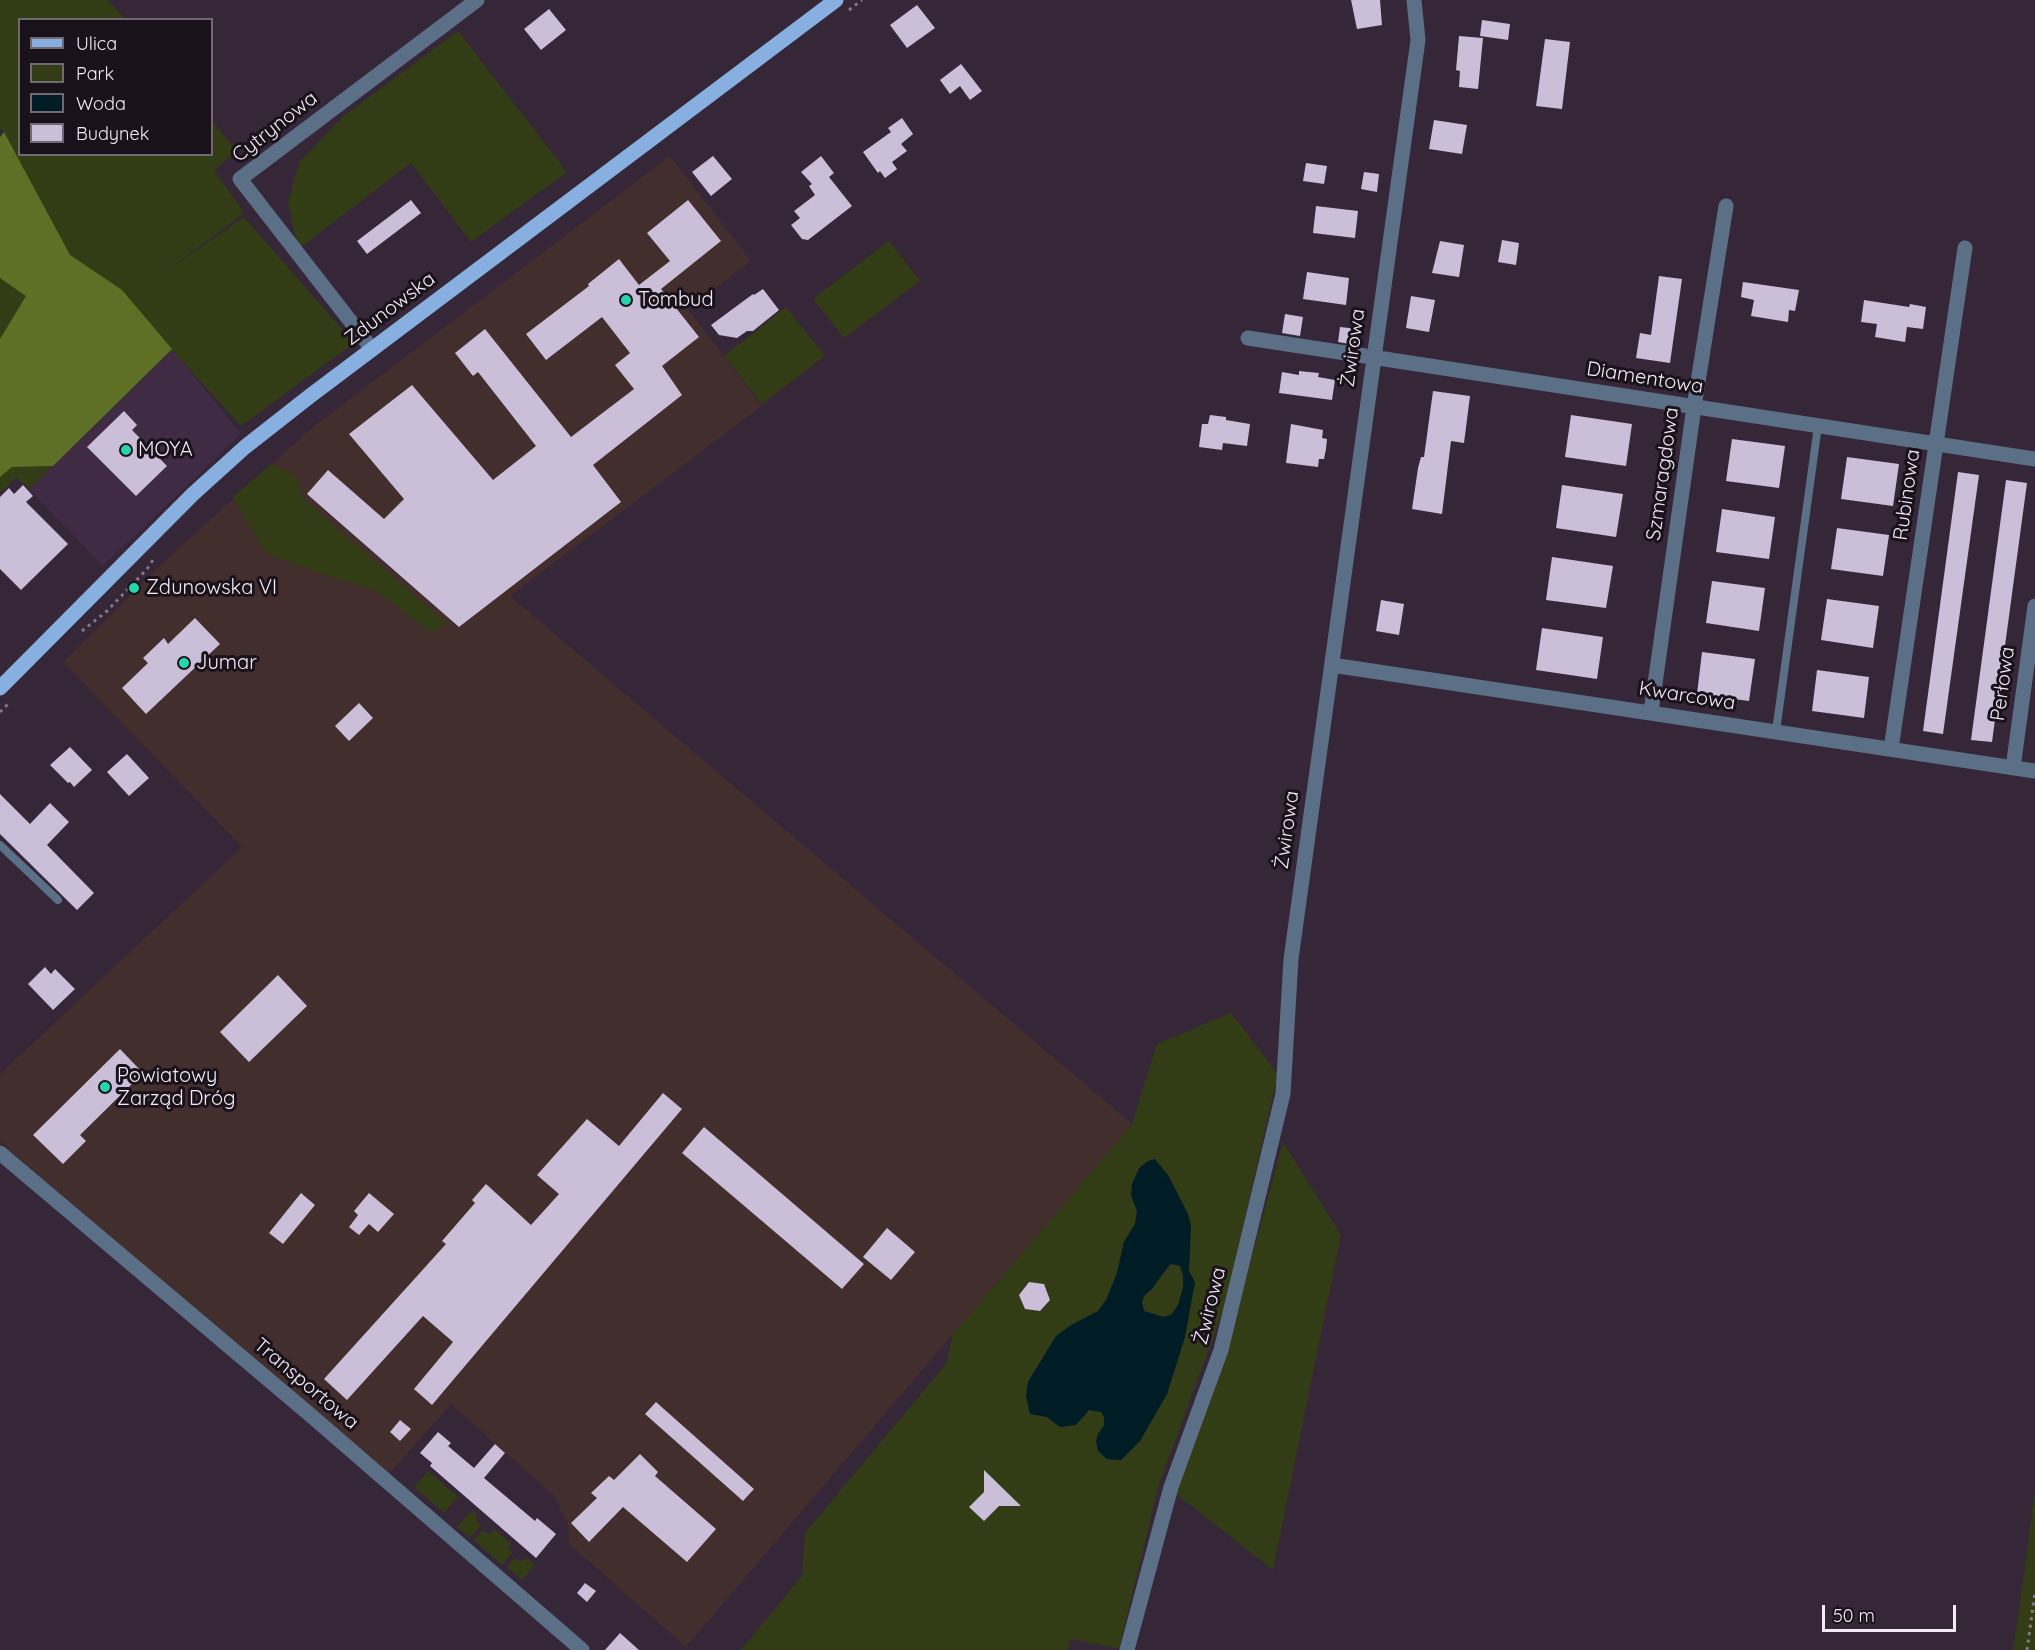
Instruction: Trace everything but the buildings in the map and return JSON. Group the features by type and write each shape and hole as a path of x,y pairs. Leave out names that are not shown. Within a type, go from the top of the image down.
{"main road":[{"name":"Zdunowska","path":"0,688 193,494 245,447 372,349 841,6"}],"street":[{"name":"Cytrynowa","path":"372,349 240,179 477,0"},
{"name":"Żwirowa","path":"1127,1650 1171,1487 1221,1350 1283,1094 1291,959 1418,40 1414,0"},
{"name":"Szmaragdowa","path":"1650,712 1726,206"},
{"name":"Rubinowa","path":"1891,749 1965,248"},
{"name":"Diamentowa","path":"1248,339 2035,459"},
{"name":"Perłowa","path":"2013,768 2035,606"},
{"name":"Kwarcowa","path":"1332,665 2035,771"},
{"name":"Transportowa","path":"0,1153 308,1413 582,1650"}],"lane":[{"path":"1776,731 1818,426"},
{"path":"0,845 58,900"}],"path":[{"path":"841,6 862,0"},
{"path":"76,636 107,611 147,569 156,555"},
{"path":"0,712 15,697"},
{"path":"2027,1650 2035,1592"}],"shaded area":[{"path":"670,156 751,261 688,309 762,406 510,596 1132,1124 686,1647 569,1544 568,1524 555,1497 451,1404 388,1475 0,1142 0,1074 242,847 63,662 170,556 313,427"},
{"path":"172,349 241,434 103,566 29,489"}],"green space":[{"path":"0,0 108,0 124,18 18,18 18,156 213,156 213,122 237,151 214,170 244,213 167,271 244,217 354,343 241,426 172,350 29,489 16,477 0,493 0,137 4,132 0,129"},
{"path":"458,31 567,172 471,242 411,163 301,247 296,242 288,202 299,162 345,115"},
{"path":"4,132 70,255 122,290 172,349 53,466 12,467 0,477 0,339 26,296 0,278 0,137"},
{"path":"889,241 920,281 844,338 813,299"},
{"path":"786,307 825,356 762,404 724,356"},
{"path":"271,464 295,475 302,498 446,623 433,634 375,590 325,575 266,553 233,497"},
{"path":"1231,1013 1278,1074 1224,1308 1159,1484 1119,1649 1071,1639 1068,1650 741,1650 802,1576 805,1533 946,1364 953,1334 1132,1124 1157,1044","holes":["1168,1175 1188,1214 1189,1271 1185,1337 1167,1394 1140,1441 1121,1460 1107,1459 1098,1434 1104,1426 1104,1417 1101,1412 1089,1410 1084,1417 1060,1427 1047,1417 1028,1382 1056,1336 1098,1311 1106,1300 1117,1273 1124,1242 1135,1224 1137,1211 1131,1195","1029,1282 1044,1284 1050,1300 1040,1311 1025,1309 1019,1295"]},
{"path":"1283,1142 1341,1235 1273,1570 1175,1493 1226,1350"},
{"path":"1172,1264 1180,1266 1183,1275 1183,1288 1178,1305 1171,1315 1163,1317 1144,1311 1142,1302 1144,1296"},
{"path":"428,1471 458,1497 444,1513 414,1487"},
{"path":"2035,1489 2035,1650 2013,1650 2023,1582"},
{"path":"472,1510 478,1516 475,1520 481,1525 470,1538 457,1527"},
{"path":"494,1529 511,1544 508,1548 513,1552 502,1565 474,1540 483,1530 489,1535"},
{"path":"515,1557 521,1562 526,1557 535,1565 522,1580 507,1567"}],"water":[{"path":"1155,1159 1168,1175 1188,1214 1191,1225 1189,1271 1195,1282 1185,1337 1167,1394 1140,1441 1121,1460 1107,1459 1098,1451 1096,1441 1104,1426 1104,1417 1101,1412 1089,1410 1076,1425 1060,1427 1047,1417 1030,1414 1026,1396 1028,1382 1056,1336 1098,1311 1106,1300 1117,1273 1124,1242 1135,1224 1137,1211 1131,1195 1132,1184 1139,1168","holes":["1169,1265 1180,1266 1183,1288 1178,1305 1171,1315 1163,1317 1144,1311 1142,1302 1144,1296 1152,1289"]}],"place":[{"name":"Tombud","path":"626,300"},
{"name":"MOYA","path":"126,450"},
{"name":"Zdunowska VI","path":"134,588"},
{"name":"Jumar","path":"184,663"},
{"name":"Powiatowy Zarząd Dróg","path":"105,1087"}]}
